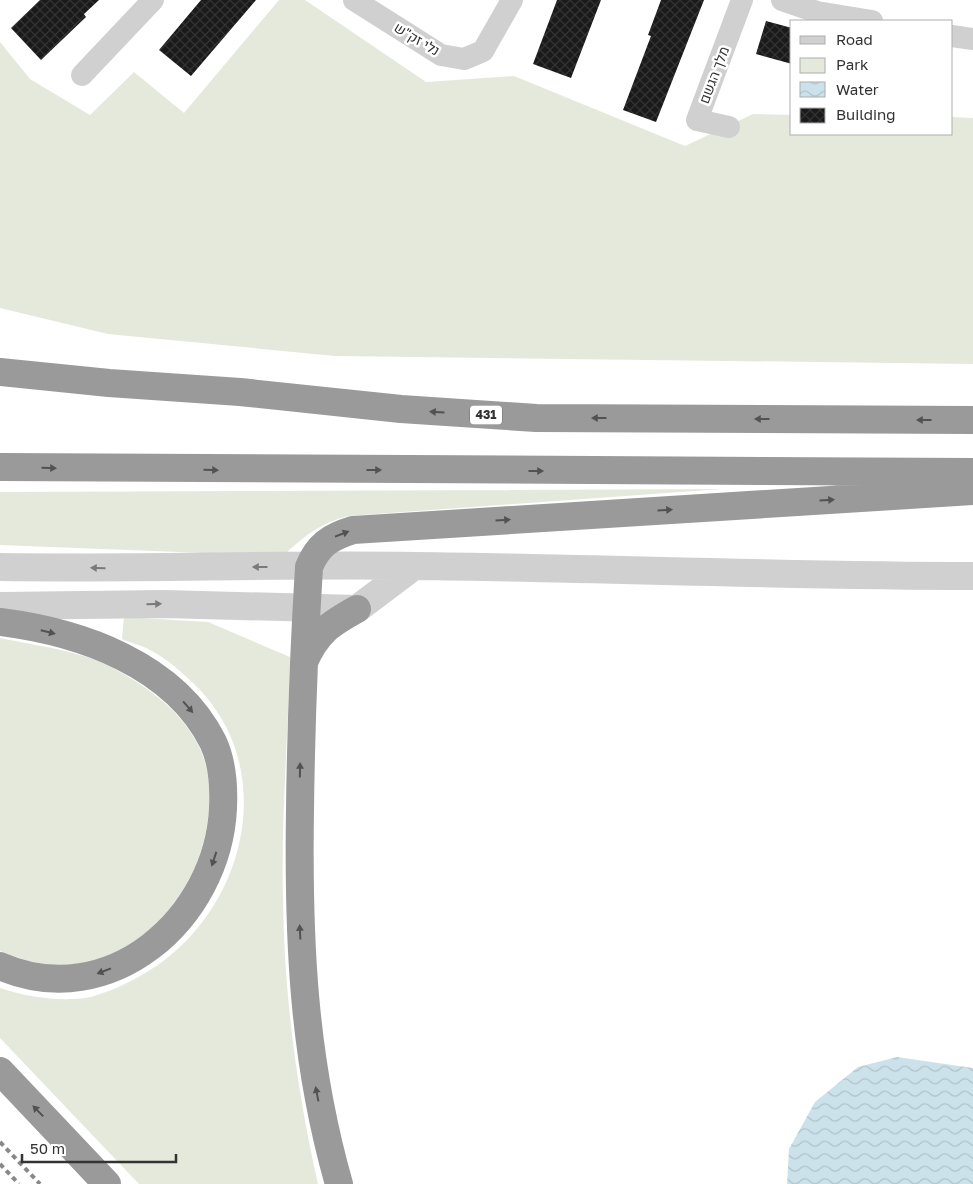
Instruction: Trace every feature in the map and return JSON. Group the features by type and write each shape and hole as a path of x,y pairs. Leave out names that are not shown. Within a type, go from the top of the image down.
{"highway":[{"name":"431","path":"0,372 109,383 240,392 384,408 536,418 973,420"},
{"path":"0,468 973,472"},
{"path":"339,1184 326,1142 314,1076 302,963 299,910 303,666 309,567 316,551 326,541 353,530 973,491"},
{"path":"303,666 313,642 330,624 357,609"},
{"path":"0,622 18,624 95,645 118,654 157,678 188,705 213,742 224,792 220,840 205,883 184,914 156,943 118,966 74,979 28,975 0,966"},
{"path":"0,1071 107,1184"}],"street":[{"path":"82,75 153,0"},
{"name":"נלי זק\"ש","path":"354,0 442,55 464,59 483,51 512,0"},
{"name":"מלך הגשם","path":"729,127 697,120 742,0"},
{"path":"782,0 817,12 866,20"},
{"path":"953,36 973,39"},
{"path":"0,606 164,604 357,609 414,566"},
{"path":"0,567 414,566 806,576 973,576"}],"green space":[{"path":"279,0 305,0 426,82 514,76 685,146 753,114 790,115 790,135 953,135 953,117 973,118 973,364 335,356 108,334 0,308 0,42 30,79 90,115 134,72 184,113"},
{"path":"722,489 348,516 320,527 283,556 0,545 0,492"},
{"path":"124,617 208,622 290,657 283,839 284,935 293,1043 304,1114 318,1184 139,1184 0,1038 0,988 46,998 84,998 101,994 142,975 177,949 206,917 227,879 240,839 244,797 237,756 220,717 192,682 172,664 147,648 122,639"},
{"path":"0,638 58,649 86,657 126,675 151,692 184,723 200,749 205,762 209,783 206,833 198,860 186,885 170,909 150,929 128,945 102,958 65,966 26,960 0,951"}],"water":[{"path":"897,1057 973,1068 973,1184 787,1184 789,1149 815,1102 858,1067"}],"building":[{"path":"40,0 99,0 84,14 86,17 41,60 11,28"},
{"path":"201,0 256,0 191,76 159,50"},
{"path":"557,0 601,0 571,78 533,64"},
{"path":"661,0 704,0 656,122 623,110 651,36 648,35"},
{"path":"766,21 790,27 790,63 756,54"}],"railway":[{"path":"0,1142 40,1184"},
{"path":"0,1164 19,1184"}]}
